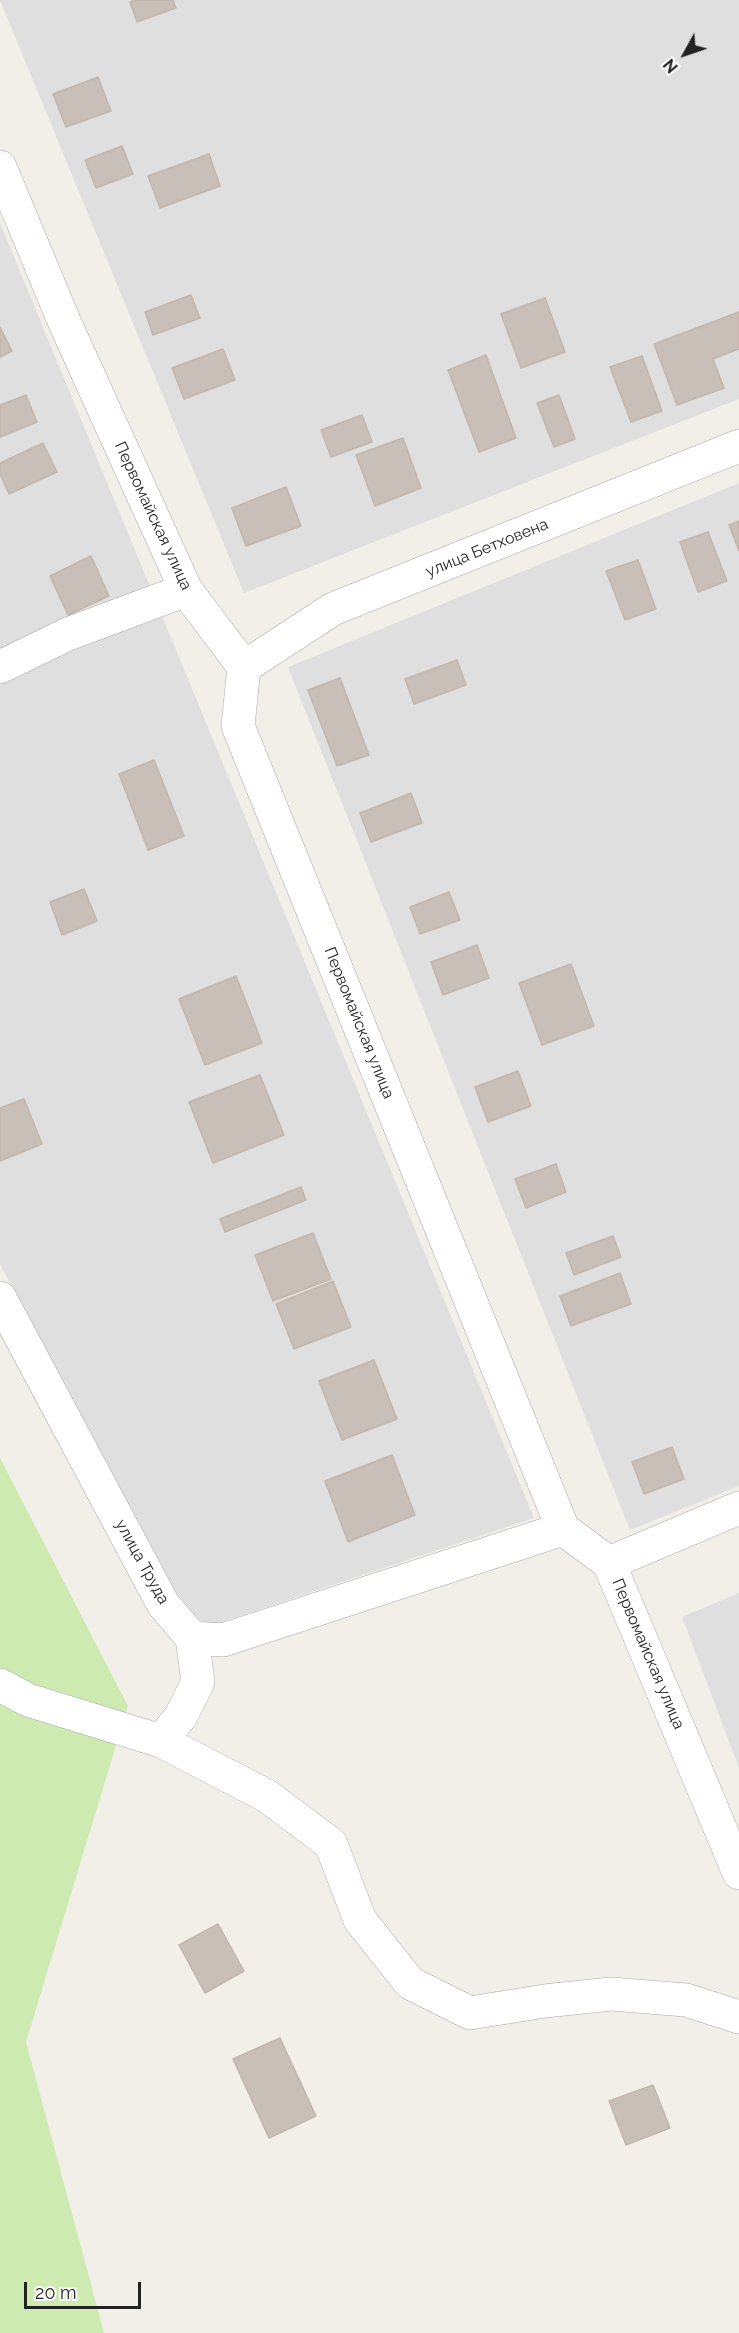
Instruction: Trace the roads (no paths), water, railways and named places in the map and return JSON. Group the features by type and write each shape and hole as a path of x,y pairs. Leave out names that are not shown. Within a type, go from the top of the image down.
{"street":[{"name":"Первомайская улица","path":"0,167 64,321 186,590 244,668 238,726 563,1529 609,1563 739,1873"},
{"name":"улица Бетховена","path":"244,668 333,609 739,446"},
{"path":"0,668 68,634 186,590"},
{"name":"улица Труда","path":"0,1298 163,1604 192,1638"},
{"path":"609,1563 739,1508"},
{"path":"161,1741 182,1716 198,1682 192,1638 223,1640 563,1529"},
{"path":"0,1685 28,1700 161,1741 267,1796 331,1844 360,1920 410,1983 470,2013 545,2001 611,1994 686,2000 739,2017"}]}
